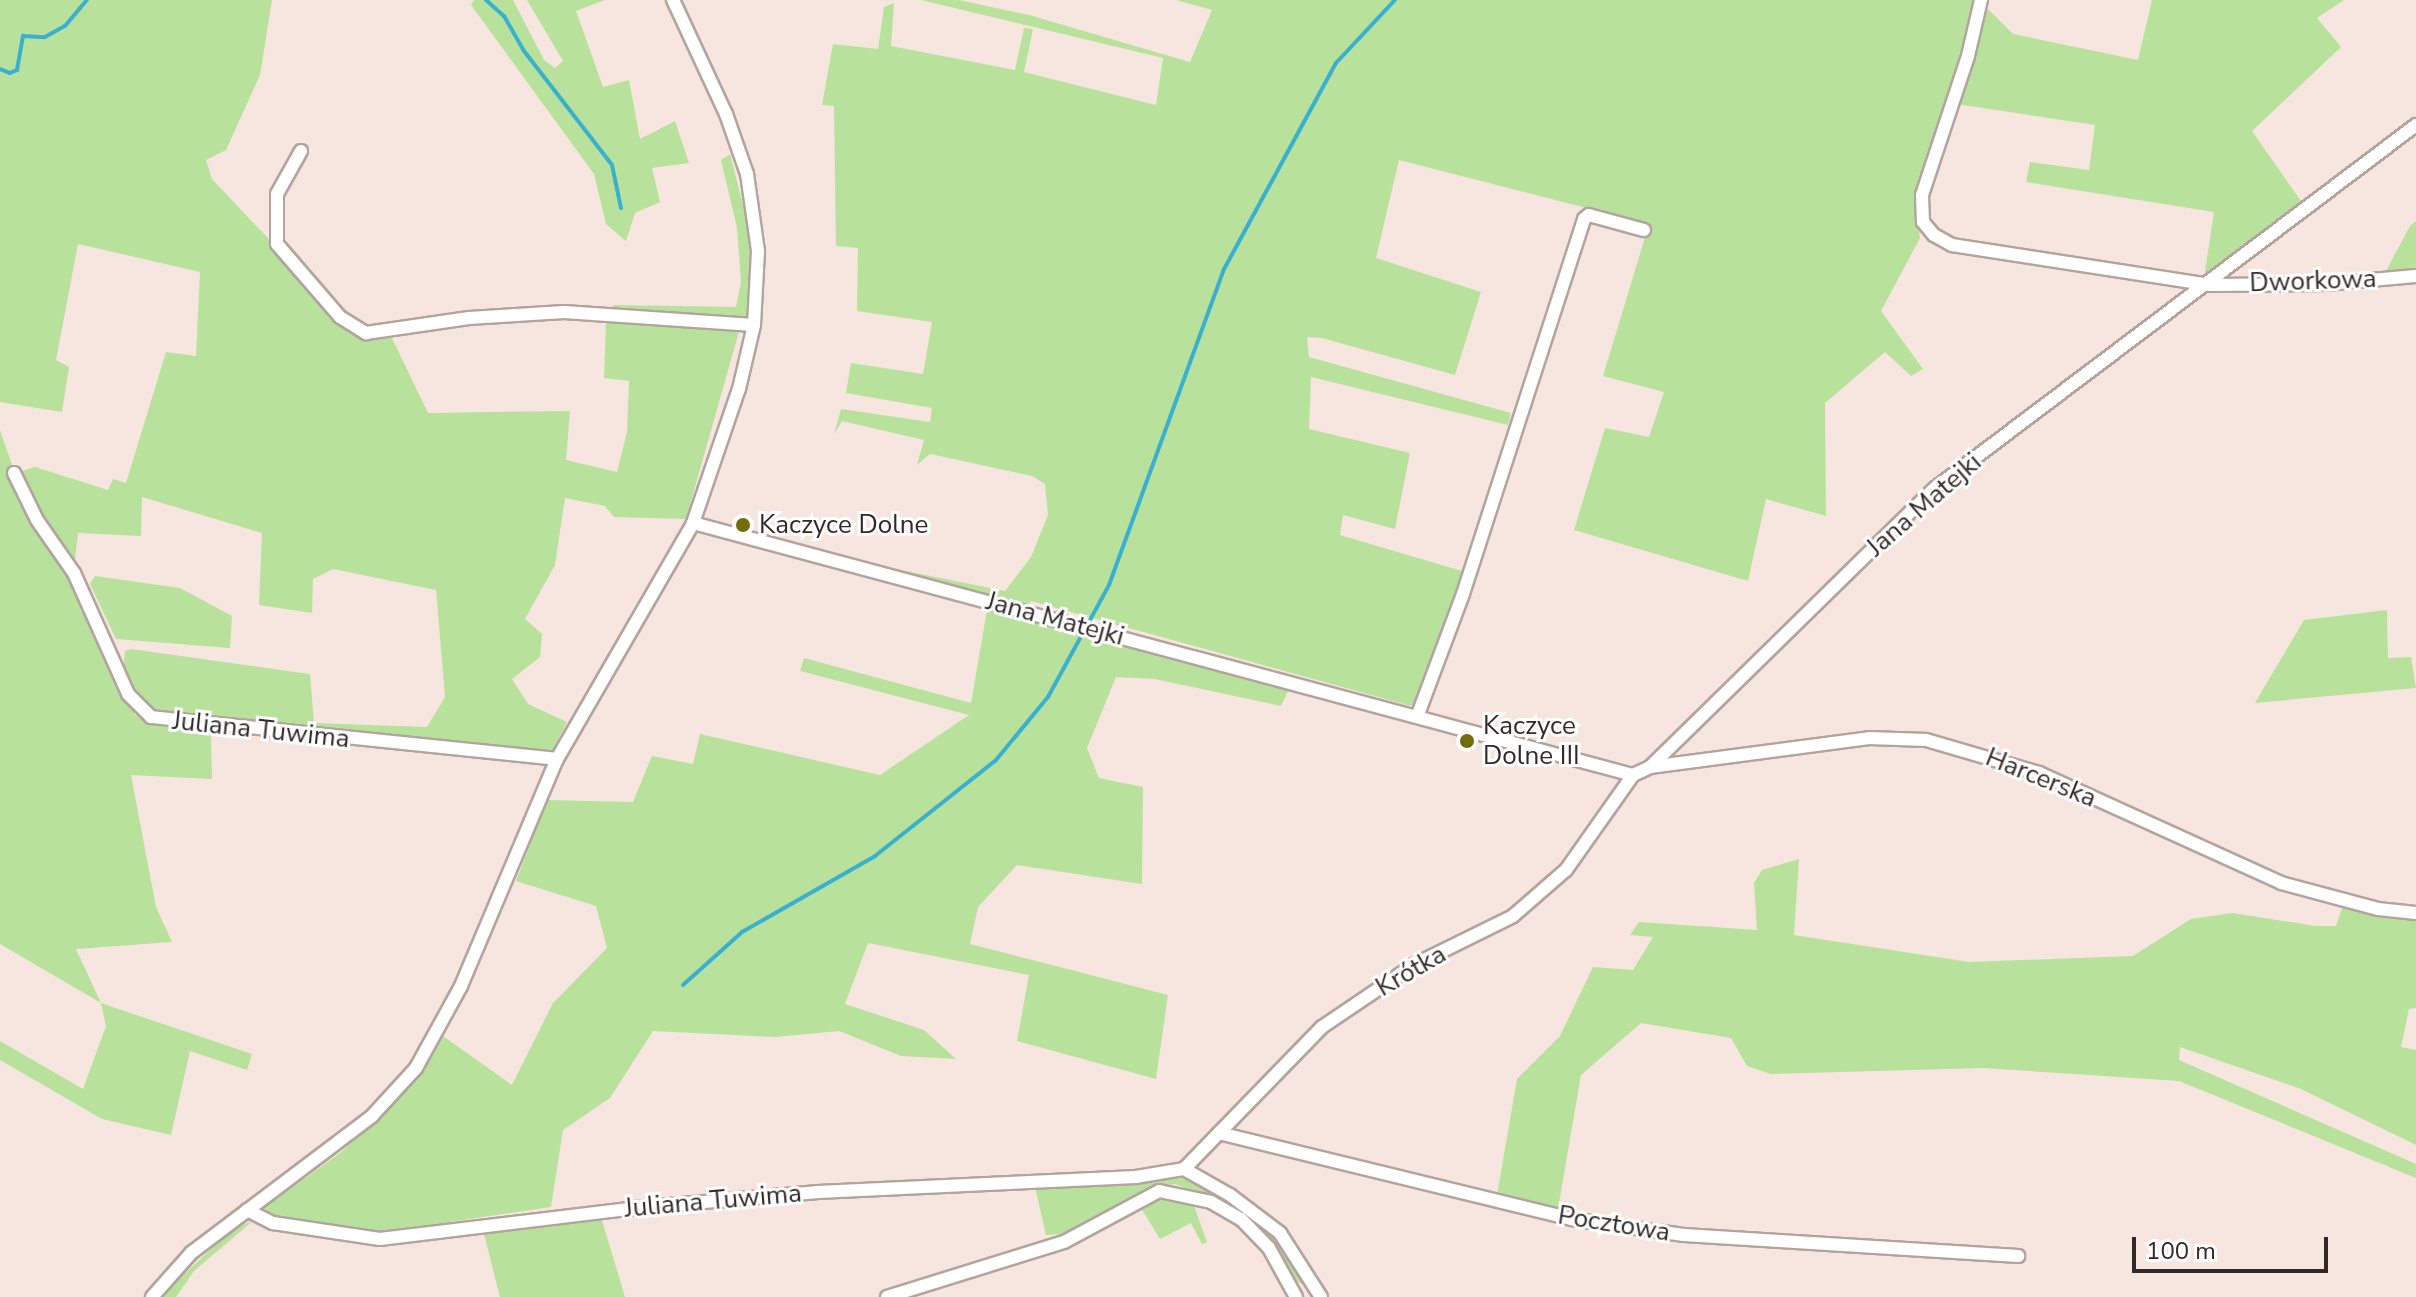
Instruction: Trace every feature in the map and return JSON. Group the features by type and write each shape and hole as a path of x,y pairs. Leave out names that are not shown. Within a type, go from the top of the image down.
{"street":[{"path":"152,1297 191,1253 344,1140 416,1068 461,986 557,759 693,523 731,415 754,325 758,251 747,174 726,114 673,0"},
{"name":"Dworkowa","path":"1981,0 1922,195 1923,222 1934,235 1952,245 2210,285 2326,284 2416,276"},
{"name":"Jana Matejki","path":"693,523 1633,775 1650,767 1935,488 2210,285 2416,125"},
{"path":"301,151 277,194 277,244 340,317 366,333 469,318 564,312 754,325"},
{"path":"1417,717 1463,594 1584,219 1589,215 1644,230"},
{"name":"Juliana Tuwima","path":"14,473 37,520 74,573 128,694 151,717 557,759"},
{"name":"Harcerska","path":"1650,767 1869,738 1926,740 2039,773 2281,883 2378,909 2416,913"},
{"name":"Krótka","path":"1184,1169 1322,1027 1414,965 1513,916 1535,898 1566,870 1620,801 1633,775"},
{"name":"Pocztowa","path":"1219,1133 1571,1219 1684,1235 2018,1256"},
{"path":"1184,1169 1230,1195 1280,1233 1321,1297"},
{"name":"Juliana Tuwima","path":"247,1210 273,1223 380,1239 635,1208 818,1192 1136,1177 1184,1169"},
{"path":"887,1297 1064,1242 1159,1191 1211,1202 1241,1219 1269,1248 1296,1297"}],"green space":[{"path":"0,0 272,0 260,75 226,150 206,160 212,179 362,338 391,336 428,413 570,411 566,460 617,472 627,432 629,381 604,378 606,320 740,328 686,519 614,517 605,506 565,498 555,565 525,619 542,634 540,657 512,679 528,704 567,722 551,753 161,714 139,705 123,669 125,651 131,649 310,674 314,723 427,727 445,697 436,590 333,569 313,579 312,613 259,605 262,533 142,497 141,536 78,533 75,560 20,488 35,530 77,584 135,715 158,725 211,733 212,779 131,775 156,907 172,942 76,949 101,1003 0,944 0,430 18,482 22,471 35,467 108,490 113,479 126,483 166,352 196,356 200,272 78,244 56,360 69,367 62,412 0,402"},
{"path":"474,0 513,0 544,60 555,68 563,61 527,0 605,0 576,11 603,87 629,80 640,139 675,121 689,163 652,168 660,202 635,213 626,241 606,224 594,174 471,5"},
{"path":"921,0 959,0 1029,15 1190,62 1212,10 1176,0 1976,0 1915,202 1920,238 1881,311 1923,369 1911,376 1885,352 1825,403 1826,516 1766,499 1748,581 1574,530 1605,428 1649,437 1664,392 1603,376 1649,224 1399,160 1376,258 1481,292 1455,375 1322,338 1307,337 1309,357 1511,413 1508,425 1311,377 1309,429 1410,453 1395,529 1343,515 1340,535 1462,571 1419,699 1411,706 1031,601 1029,605 886,567 1005,591 1031,557 1048,515 1045,484 1032,476 930,454 917,465 924,440 842,421 834,434 841,409 930,422 932,408 846,393 851,363 923,374 932,322 857,311 858,248 836,246 834,106 822,105 833,44 878,49 884,7 894,3 891,46 1015,70 1024,28 1033,29 1024,72 1156,105 1163,58"},
{"path":"2152,0 2344,0 2317,18 2341,47 2252,131 2303,204 2204,278 2214,212 2026,182 2030,162 2089,170 2095,125 1956,104 1988,9 2013,34 2138,60"},
{"path":"730,154 746,217 753,285 749,314 743,319 613,310 613,305 736,307 741,282 737,228 721,160"},
{"path":"2416,221 2416,271 2385,273 2410,226"},
{"path":"95,576 180,588 232,616 230,648 116,639 90,584"},
{"path":"987,610 1289,689 1281,706 1155,679 1116,677 1087,748 1099,778 1143,787 1142,884 1017,865 978,907 970,944 1168,995 1156,1079 1017,1041 1029,975 868,943 845,1004 924,1030 956,1059 901,1056 839,1031 775,1037 653,1031 610,1098 563,1130 551,1207 376,1233 274,1217 264,1208 340,1153 400,1098 443,1036 512,1085 553,1003 607,948 596,906 516,881 547,800 633,802 652,756 693,764 700,734 880,775 969,715 800,671 804,658 971,703"},
{"path":"2387,610 2388,658 2411,657 2416,688 2255,703 2304,620"},
{"path":"1799,859 1794,935 1969,962 2133,956 2191,919 2232,913 2316,926 2336,926 2342,908 2416,919 2416,1008 2409,1009 2401,1047 2416,1050 2416,1145 2301,1089 2180,1047 2179,1060 2416,1164 2416,1178 2179,1081 1984,1068 1771,1074 1747,1066 1731,1038 1641,1023 1581,1075 1558,1209 1497,1195 1517,1079 1560,1036 1593,967 1633,970 1653,937 1630,935 1639,922 1757,930 1754,883 1762,870"},
{"path":"101,1003 252,1054 247,1070 190,1051 171,1135 102,1119 0,1060 0,1041 83,1089 106,1026"},
{"path":"1188,1177 1224,1195 1276,1235 1308,1287 1298,1282 1252,1222 1204,1194 1174,1184 1155,1187 1063,1234 1046,1235 1035,1187"},
{"path":"1170,1193 1192,1200 1207,1242 1202,1244 1191,1223 1160,1239 1141,1208"},
{"path":"601,1217 625,1297 500,1297 483,1230"},
{"path":"255,1219 194,1271 176,1297 160,1297 228,1233"}],"waterway":[{"path":"0,69 10,73 17,70 23,36 45,37 65,26 87,0"},
{"path":"486,0 504,16 524,51 612,165 621,208"},
{"path":"683,985 742,932 875,856 996,760 1048,697 1109,585 1223,271 1336,63 1395,0"}],"place":[{"name":"Kaczyce Dolne","path":"743,525"},
{"name":"Kaczyce Dolne III","path":"1467,741"}]}
